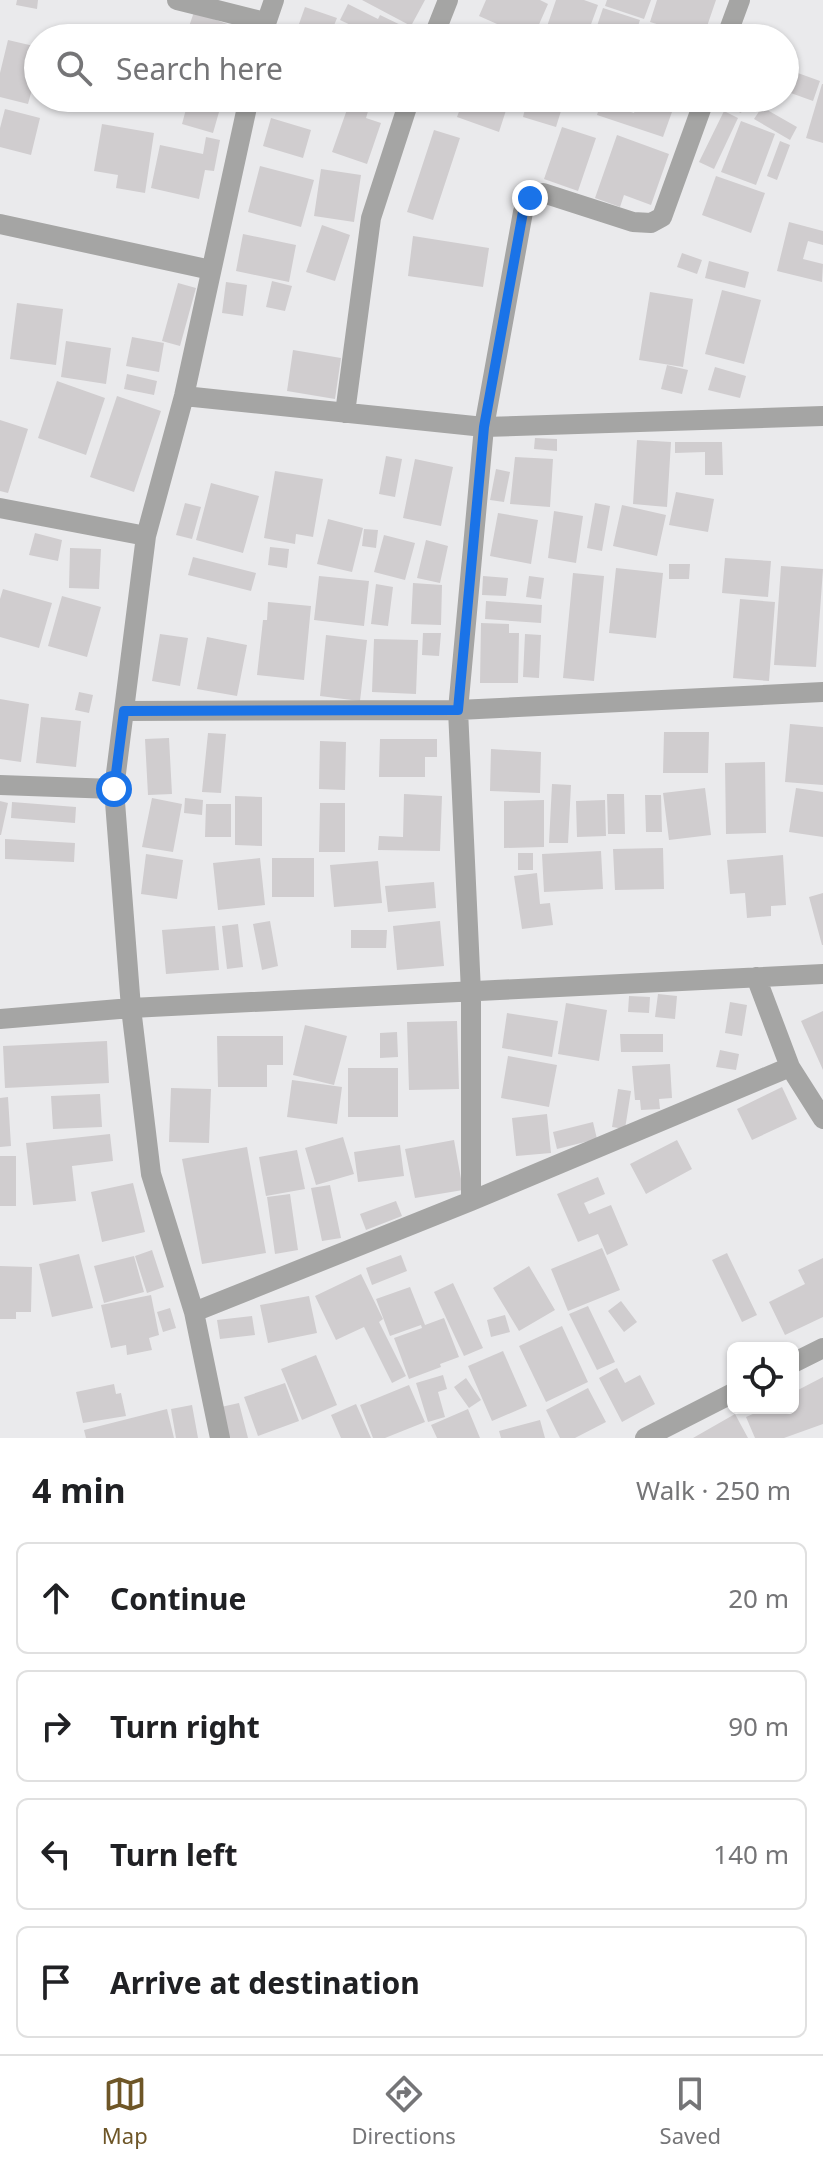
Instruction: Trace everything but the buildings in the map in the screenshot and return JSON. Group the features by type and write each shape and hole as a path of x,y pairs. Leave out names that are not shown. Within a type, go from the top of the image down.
{"street":[{"path":"177,0 246,24"},
{"path":"265,24 274,0"},
{"path":"439,24 448,0"},
{"path":"731,24 740,0"},
{"path":"220,1438 194,1312 151,1174 131,1008 114,789 146,536 184,396 246,112"},
{"path":"345,413 371,218 405,112"},
{"path":"471,1201 471,992 458,710 484,427 523,212 530,198 543,193 633,222 651,223 662,217 700,112"},
{"path":"0,224 211,270"},
{"path":"184,396 484,427 823,416"},
{"path":"0,508 146,536"},
{"path":"124,711 458,710 823,692"},
{"path":"0,785 114,789"},
{"path":"0,1019 131,1008 823,974"},
{"path":"756,977 790,1067 823,1119"},
{"path":"194,1312 471,1201 790,1067"},
{"path":"799,1360 823,1348"},
{"path":"645,1438 727,1396"}],"route":[{"path":"114,789 124,711 458,710 484,427 523,212 530,198"}]}
